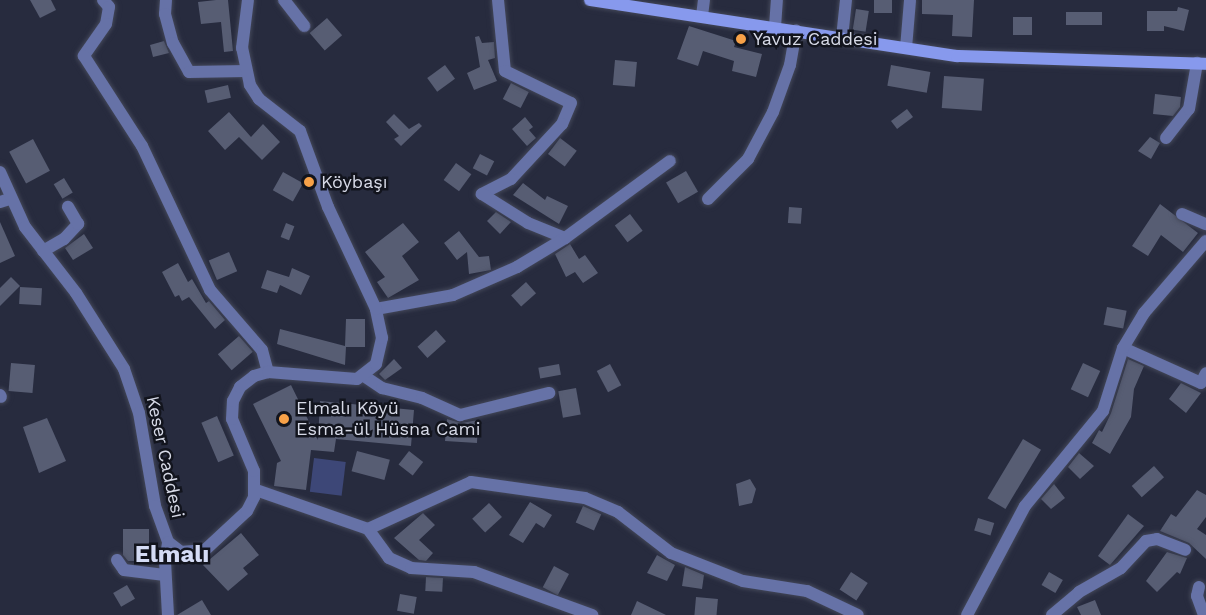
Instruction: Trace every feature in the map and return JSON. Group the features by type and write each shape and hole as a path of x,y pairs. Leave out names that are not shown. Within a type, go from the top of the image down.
{"main road":[{"path":"590,0 906,48 1005,60 1202,64"}],"street":[{"path":"104,0 109,7 106,24 84,56 148,156 210,290 262,350 268,372"},
{"path":"166,0 165,14 173,42 189,72 246,71"},
{"path":"248,0 242,35 246,71 259,99 300,131 328,207 376,309 382,347 375,364 363,376 339,380 268,372 254,376 240,387 232,411 234,429 254,471 256,490 368,529 389,558 411,568 474,572 592,615"},
{"path":"284,0 304,26"},
{"path":"498,0 505,70 571,103 562,124 511,179 482,194 528,223 565,238"},
{"path":"702,16 704,0"},
{"path":"775,27 777,0"},
{"path":"843,38 846,0"},
{"path":"906,48 910,0"},
{"path":"708,199 748,159 773,112 790,65 796,31"},
{"path":"1166,138 1189,109 1202,64"},
{"path":"376,309 478,287 565,238 670,161"},
{"name":"Keser Caddesi","path":"0,172 5,201 76,293 127,376 139,413 155,506 168,542 189,554 213,546 247,511 256,490"},
{"path":"43,251 64,239 78,224 68,207"},
{"path":"1182,214 1206,224"},
{"path":"967,615 1025,507 1103,411 1123,348 1144,313 1206,241"},
{"path":"1123,348 1201,383 1206,373"},
{"path":"363,376 382,388 422,398 460,415 549,393"},
{"path":"368,529 471,482 585,498 618,512 671,553 743,581 807,591 858,615"},
{"path":"1052,615 1079,592 1121,568 1146,541 1157,539 1185,550"},
{"path":"168,542 165,575 168,615"},
{"path":"117,560 124,570 165,575"},
{"path":"1199,587 1197,596 1204,615"}],"shaded area":[{"path":"314,458 346,462 342,496 310,492"}],"building":[{"path":"30,0 51,0 56,10 40,18"},
{"path":"228,0 233,51 224,52 221,22 201,24 198,2"},
{"path":"874,0 892,0 892,13 874,13"},
{"path":"922,0 974,0 972,37 952,36 953,15 922,14"},
{"path":"1178,7 1189,10 1184,31 1164,26 1164,31 1147,31 1147,11 1177,11"},
{"path":"856,9 869,11 866,32 853,30"},
{"path":"1066,12 1102,12 1102,25 1066,25"},
{"path":"1013,17 1032,17 1032,35 1013,35"},
{"path":"327,18 342,35 325,50 310,33"},
{"path":"689,26 736,41 734,47 762,54 756,77 732,71 734,61 703,51 698,66 677,59"},
{"path":"479,36 482,43 494,42 495,58 488,60 497,81 474,90 467,73 480,67 475,37"},
{"path":"164,41 169,53 153,57 150,45"},
{"path":"615,60 637,62 635,87 613,85"},
{"path":"445,65 455,79 437,92 427,78"},
{"path":"891,65 930,72 927,93 887,86"},
{"path":"944,76 984,79 982,111 942,108"},
{"path":"511,83 529,92 521,108 503,99"},
{"path":"228,85 231,98 208,103 205,90"},
{"path":"1155,94 1181,97 1180,107 1173,116 1153,114"},
{"path":"907,109 913,117 897,129 891,121"},
{"path":"229,112 251,137 263,124 280,142 262,160 239,137 225,150 208,131"},
{"path":"394,114 409,129 419,123 422,126 401,146 394,139 399,136 386,122"},
{"path":"525,117 533,127 529,130 536,138 527,146 512,129"},
{"path":"1150,137 1160,143 1151,159 1138,151"},
{"path":"560,138 577,151 565,167 548,154"},
{"path":"33,139 50,171 26,183 9,152"},
{"path":"480,154 494,161 487,176 473,168"},
{"path":"456,163 471,174 459,191 444,180"},
{"path":"686,171 698,192 678,203 666,182"},
{"path":"283,172 303,183 293,202 273,190"},
{"path":"64,178 73,193 62,199 54,184"},
{"path":"523,183 545,200 547,196 568,206 559,224 513,195"},
{"path":"1160,204 1198,233 1183,252 1161,235 1148,256 1132,246"},
{"path":"789,207 802,208 801,224 788,223"},
{"path":"496,212 511,222 500,234 487,221"},
{"path":"630,214 643,231 627,242 615,225"},
{"path":"0,222 15,256 0,263"},
{"path":"286,223 294,226 289,240 281,237"},
{"path":"403,223 419,242 402,256 419,280 388,298 377,282 385,277 365,252"},
{"path":"459,231 479,257 489,256 491,270 469,274 467,252 457,260 444,243"},
{"path":"84,234 93,248 73,260 65,248"},
{"path":"570,244 579,259 585,255 598,273 583,283 575,272 566,277 555,254"},
{"path":"229,252 237,271 217,280 209,261"},
{"path":"178,263 188,282 192,279 206,303 209,301 225,320 215,329 189,297 182,301 179,295 175,297 162,272"},
{"path":"292,268 310,276 301,295 280,285 277,293 261,288 267,270 289,277"},
{"path":"11,277 20,286 0,306 0,288"},
{"path":"526,282 536,293 521,307 511,295"},
{"path":"20,287 42,288 41,305 19,304"},
{"path":"1107,307 1127,311 1123,328 1104,325"},
{"path":"346,319 365,319 365,347 346,347 345,365 277,344 280,329 345,346"},
{"path":"436,330 446,341 427,358 417,347"},
{"path":"239,336 253,352 232,370 218,354"},
{"path":"394,359 402,368 385,380 379,374"},
{"path":"1128,359 1144,366 1134,389 1131,417 1110,454 1092,443 1099,430 1102,432 1111,413"},
{"path":"11,363 35,365 32,393 9,391"},
{"path":"1083,363 1100,371 1088,397 1071,389"},
{"path":"559,364 561,375 540,378 538,368"},
{"path":"610,364 621,385 608,392 597,371"},
{"path":"1181,383 1201,393 1186,413 1169,399"},
{"path":"291,385 318,440 320,401 414,410 411,446 336,439 334,452 311,450 306,490 274,486 277,463 281,461 253,404"},
{"path":"576,388 581,415 563,418 558,391"},
{"path":"217,416 234,456 218,462 201,423"},
{"path":"47,418 66,461 39,473 23,427"},
{"path":"447,419 461,423 478,420 477,443 445,441"},
{"path":"1023,439 1041,450 1005,509 987,498"},
{"path":"357,451 390,460 384,480 352,471"},
{"path":"409,451 423,462 413,475 399,464"},
{"path":"1079,453 1094,466 1080,479 1068,467"},
{"path":"1154,466 1164,477 1142,497 1132,486"},
{"path":"750,479 756,489 752,503 739,506 736,484"},
{"path":"1054,484 1065,498 1051,509 1041,499"},
{"path":"1197,490 1206,495 1206,517 1197,529 1206,535 1206,559 1189,543 1160,531 1171,514 1176,517"},
{"path":"530,502 552,515 544,528 536,523 523,543 509,535"},
{"path":"489,503 502,517 485,533 472,519"},
{"path":"583,506 601,514 594,531 576,522"},
{"path":"423,513 435,525 419,540 433,553 426,561 419,560 394,538"},
{"path":"1128,514 1144,526 1110,565 1098,556"},
{"path":"978,518 994,523 990,535 974,530"},
{"path":"123,529 149,529 149,561 128,561 123,555"},
{"path":"241,533 259,555 243,568 248,574 228,591 203,565"},
{"path":"1167,552 1187,558 1180,574 1177,572 1157,592 1146,581"},
{"path":"657,555 675,565 667,581 647,573"},
{"path":"554,566 569,574 558,595 543,587"},
{"path":"685,567 704,575 702,589 682,586"},
{"path":"851,572 868,583 856,601 840,590"},
{"path":"1049,572 1063,580 1055,593 1042,585"},
{"path":"426,577 443,578 442,592 425,591"},
{"path":"127,585 135,599 121,607 113,593"},
{"path":"400,594 417,597 414,614 397,611"},
{"path":"696,597 718,599 717,615 694,615"},
{"path":"202,600 211,615 177,615"},
{"path":"1095,600 1101,615 1081,615 1077,607"},
{"path":"637,601 666,615 631,615"}],"place":[{"name":"Yavuz Caddesi","path":"741,39"},
{"name":"Köybaşı","path":"309,182"},
{"name":"Elmalı Köyü Esma-ül Hüsna Cami","path":"284,419"}],"district":[{"name":"Elmalı","path":"172,555"}]}
